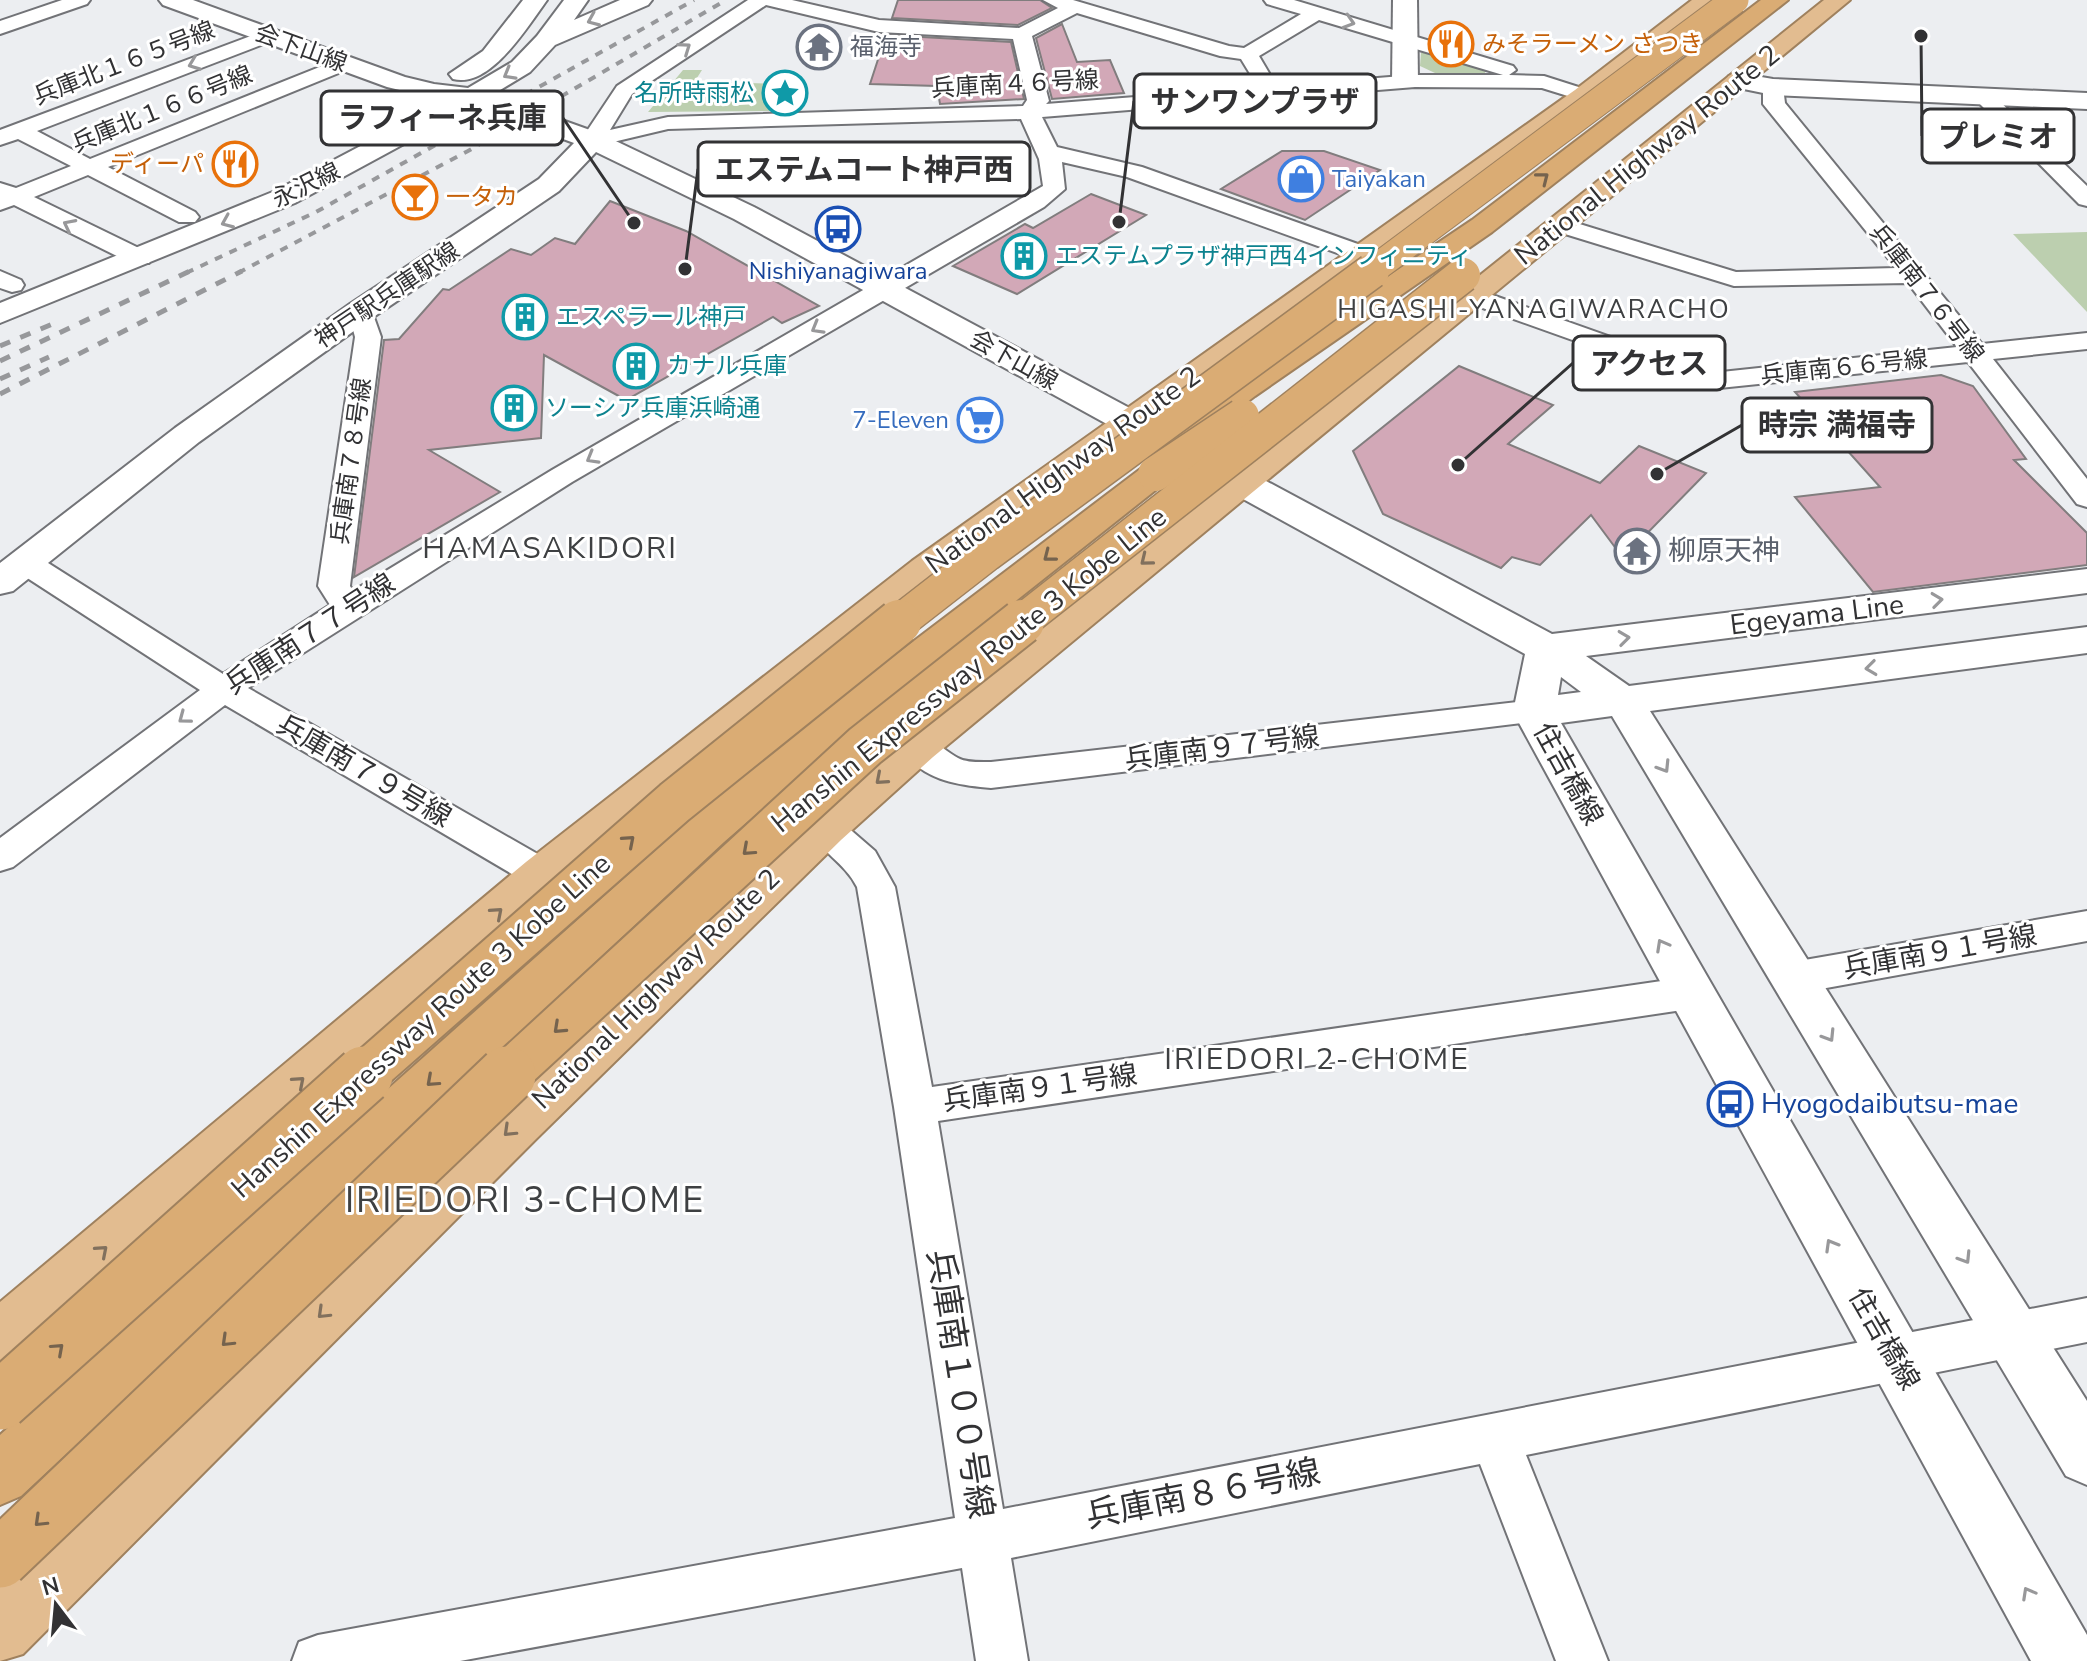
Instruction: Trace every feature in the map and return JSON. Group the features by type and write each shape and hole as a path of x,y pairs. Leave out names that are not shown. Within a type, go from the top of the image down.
{"highway":[{"name":"National Highway Route 2","path":"0,1338 542,874 925,569 1360,253 1584,95 1707,0"},
{"name":"Hanshin Expressway Route 3 Kobe Line","path":"0,1401 535,923 675,802 804,697 987,554 1585,116 1735,0"},
{"path":"1170,444 1243,389 1482,226 1776,0"},
{"name":"Hanshin Expressway Route 3 Kobe Line","path":"0,1559 374,1200 741,857 865,746 1468,286 1811,0"},
{"name":"National Highway Route 2","path":"0,1631 518,1123 825,828 918,747 1241,483 1468,286 1560,225 1756,84 1838,0"},
{"path":"0,1475 708,830 838,720 1143,484 1302,377 1468,286"}],"street":[{"path":"0,28 80,0"},
{"name":"会下山線","path":"171,0 344,64 451,90"},
{"name":"会下山線","path":"224,0 451,90 592,140 744,213 1546,648"},
{"name":"永沢線","path":"4,284 126,253 285,197 424,125 451,90 492,56 535,0"},
{"name":"永沢線","path":"0,314 126,253 187,217 451,90 521,67 546,41 576,0"},
{"path":"546,41 640,0"},
{"path":"764,0 879,26 1022,34 1074,7"},
{"name":"神戸駅兵庫駅線","path":"13,572 187,435 361,311 549,185 592,140 624,90 764,0"},
{"path":"1051,0 1227,52 1248,54 1317,13"},
{"path":"1274,0 1544,82"},
{"path":"1405,0 1405,82"},
{"path":"1022,34 1038,101 1029,112 1048,152 1134,172 1360,253"},
{"name":"兵庫北１６５号線","path":"9,135 267,36"},
{"path":"1248,54 1269,92"},
{"name":"兵庫北１６６号線","path":"5,197 89,167 344,64"},
{"name":"兵庫南４６号線","path":"592,140 668,123 1029,112 1405,82 1544,82 1584,95"},
{"path":"1756,84 2086,99"},
{"name":"兵庫南７６号線","path":"1756,84 1915,275 2087,498"},
{"path":"1983,96 2087,199"},
{"path":"9,135 89,167 187,217"},
{"name":"兵庫南７７号線","path":"0,857 223,689 348,608 562,476 1036,202 1054,189 1055,176 1048,152"},
{"path":"5,197 126,253"},
{"path":"1560,225 1734,279 1915,275"},
{"name":"兵庫南６６号線","path":"1468,286 1710,381 2087,341"},
{"name":"兵庫南７８号線","path":"348,608 334,586 368,337 361,311"},
{"name":"兵庫南７９号線","path":"13,572 223,689 542,874"},
{"name":"Egeyama Line","path":"1546,648 2087,581"},
{"path":"1534,712 2087,640"},
{"path":"1546,648 1623,701 2087,1455"},
{"name":"住吉橋線","path":"1546,648 1534,712 2066,1661"},
{"name":"兵庫南９７号線","path":"918,747 953,772 991,775 1534,712"},
{"name":"兵庫南１００号線","path":"825,828 862,861 876,887 915,1107 1002,1661"},
{"name":"兵庫南９１号線","path":"1793,978 2087,926"},
{"name":"兵庫南９１号線","path":"915,1107 1689,993"},
{"name":"兵庫南８６号線","path":"318,1661 985,1538 2087,1320"},
{"path":"1494,1436 1582,1661"}],"green space":[{"path":"1431,51 1487,68 1484,75 1435,73 1420,66 1421,53"},
{"path":"683,70 702,70 695,81 778,84 772,111 648,112"},
{"path":"2087,232 2087,312 2013,234"}],"building":[{"path":"898,0 1040,0 1052,8 1018,25 892,18"},
{"path":"1062,24 1077,62 1110,60 1124,93 1052,99 1036,38"},
{"path":"886,35 1011,42 1024,99 940,104 937,86 870,84"},
{"name":"Taiyakan","path":"1282,151 1324,151 1380,170 1305,220 1221,189"},
{"name":"エステムプラザ神戸西4インフィニティ","path":"1091,194 1146,215 1017,294 953,266 1025,224 1033,228"},
{"path":"610,201 686,231 819,306 782,323 773,317 626,400 544,355 541,438 429,450 500,492 354,577 384,340 399,339 443,289 449,290 511,249 531,255 555,238 575,244"},
{"path":"1459,366 1553,405 1508,444 1600,483 1639,446 1706,473 1623,558 1591,515 1540,565 1512,557 1501,568 1383,514 1353,451"},
{"path":"1941,375 1973,386 2026,459 2014,460 2087,533 2087,565 1873,592 1795,497 1880,487 1795,392"}],"railway":[{"path":"186,273 316,212 694,0"},
{"path":"238,273 468,151 726,0"},
{"path":"0,361 190,271"},
{"path":"0,394 242,271"},
{"path":"0,346 55,323"},
{"path":"0,379 49,357"}],"place":[{"name":"プレミオ","path":"1921,36"},
{"name":"みそラーメン さつき","path":"1451,44"},
{"name":"福海寺","path":"819,47"},
{"name":"名所時雨松","path":"785,93"},
{"name":"ディーパ","path":"235,164"},
{"name":"Taiyakan","path":"1301,179"},
{"name":"一タカ","path":"415,197"},
{"name":"サンワンプラザ","path":"1119,222"},
{"name":"ラフィーネ兵庫","path":"634,223"},
{"name":"Nishiyanagiwara","path":"838,229"},
{"name":"エステムプラザ神戸西4インフィニティ","path":"1024,256"},
{"name":"エステムコート神戸西","path":"685,269"},
{"name":"エスペラール神戸","path":"525,317"},
{"name":"カナル兵庫","path":"636,366"},
{"name":"ソーシア兵庫浜崎通","path":"514,408"},
{"name":"7-Eleven","path":"980,420"},
{"name":"アクセス","path":"1458,465"},
{"name":"時宗 満福寺","path":"1657,474"},
{"name":"柳原天神","path":"1637,551"},
{"name":"Hyogodaibutsu-mae","path":"1730,1104"}],"district":[{"name":"HIGASHI-YANAGIWARACHO","path":"1534,309"},
{"name":"HAMASAKIDORI","path":"550,548"},
{"name":"IRIEDORI 2-CHOME","path":"1317,1059"},
{"name":"IRIEDORI 3-CHOME","path":"525,1200"}]}
